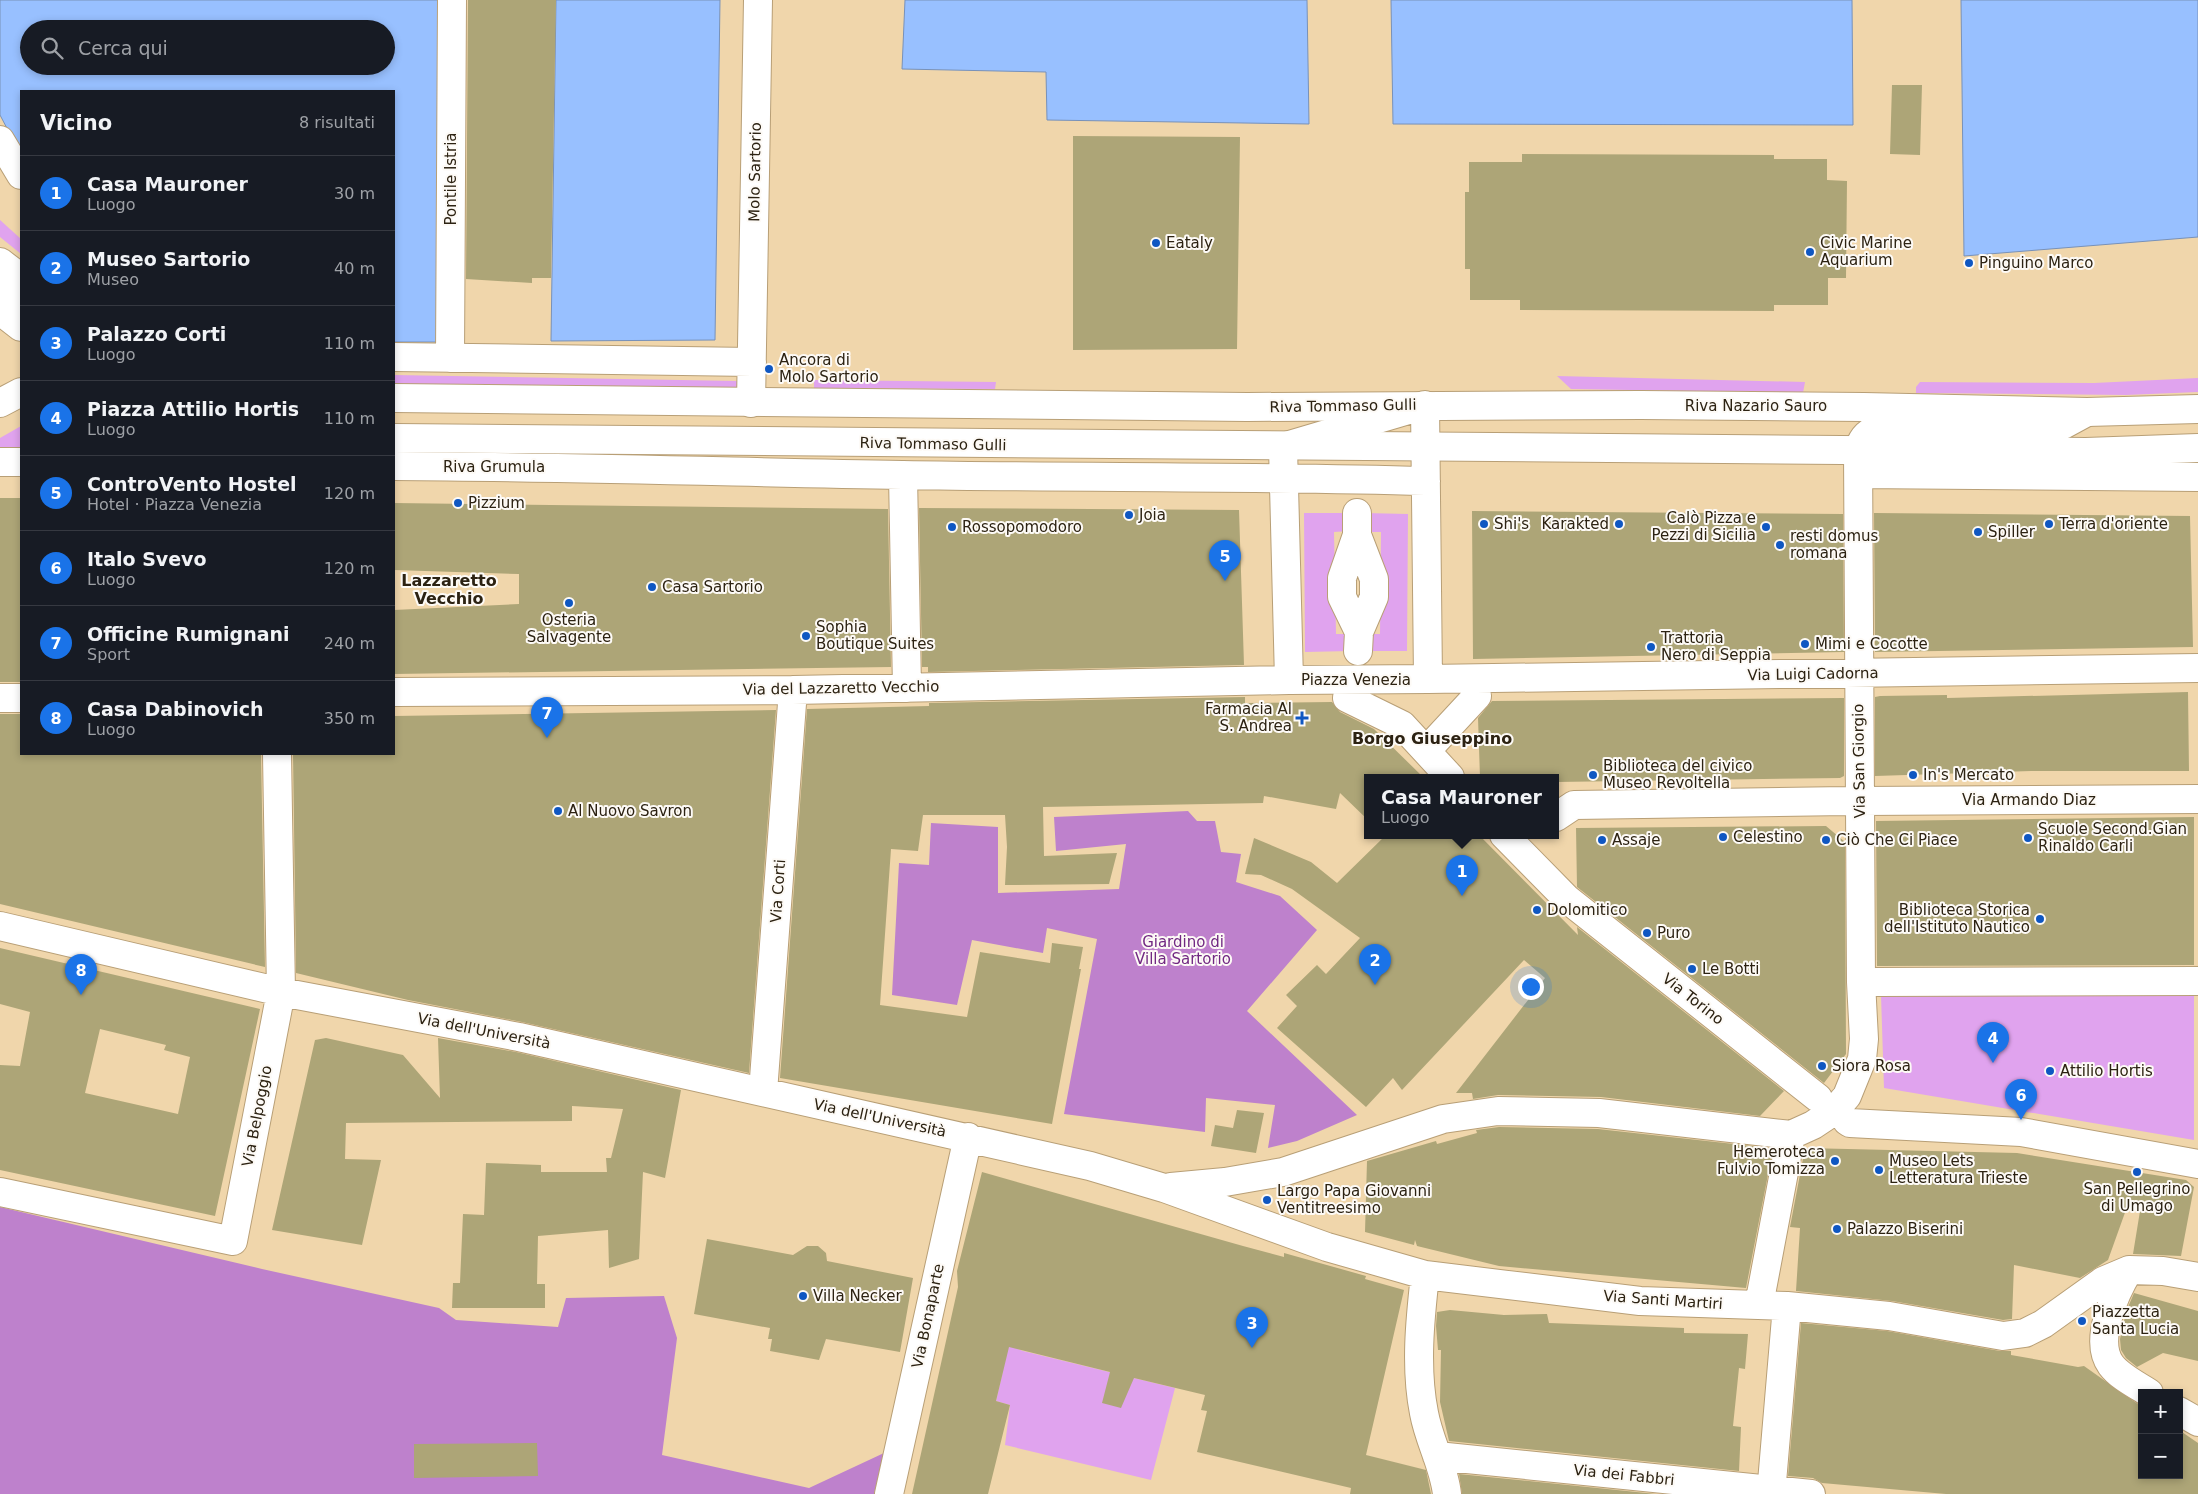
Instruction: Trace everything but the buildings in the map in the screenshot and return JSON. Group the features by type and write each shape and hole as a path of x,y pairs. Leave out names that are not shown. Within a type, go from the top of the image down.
{"street":[{"name":"Pontile Istria","path":"450,358 452,0"},
{"name":"Molo Sartorio","path":"751,353 758,0"},
{"path":"0,140 20,173"},
{"path":"0,262 20,277"},
{"path":"0,281 20,296"},
{"path":"0,311 20,326"},
{"path":"395,357 587,360 751,353 751,403"},
{"path":"0,403 20,393"},
{"name":"Riva Tommaso Gulli","path":"395,398 1247,407 1425,405"},
{"path":"1283,447 1425,405"},
{"name":"Riva Nazario Sauro","path":"1425,405 1864,407 2087,412 2198,409"},
{"name":"Piazza Venezia","path":"1283,447 1289,680 1428,679 1425,405"},
{"name":"Riva Nazario Sauro","path":"1858,462 1861,440 1870,431 1882,428 2044,429 2063,425 2087,412"},
{"name":"Riva Grumula","path":"395,438 584,439"},
{"name":"Riva Tommaso Gulli","path":"584,439 1283,447"},
{"path":"1283,447 1426,445 2198,477"},
{"path":"1858,462 2198,448"},
{"path":"0,462 20,462"},
{"name":"Via San Giorgio","path":"1791,1135 1813,1125 1834,1110 1847,1096 1862,1059 1864,1039 1869,982 1853,801 1858,673 1858,462"},
{"name":"Riva Grumula","path":"395,466 594,467"},
{"name":"Riva Tommaso Gulli","path":"594,467 903,475 1283,477"},
{"path":"903,475 906,688"},
{"path":"1283,477 1426,481"},
{"path":"1357,524 1374,579 1374,597 1358,641"},
{"name":"Via Luigi Cadorna","path":"1428,679 2198,668"},
{"name":"Via del Lazzaretto Vecchio","path":"395,692 793,690 1289,680"},
{"name":"Via Corti","path":"763,1092 793,690"},
{"path":"1426,751 1477,696"},
{"path":"0,698 20,698"},
{"name":"Piazza Venezia","path":"1356,698 1402,725 1447,774"},
{"name":"Via Belpoggio","path":"0,1192 233,1240 281,992 277,755"},
{"name":"Via Armando Diaz","path":"1565,811 1853,801 2198,799"},
{"name":"Via Torino","path":"1517,839 1567,899 1818,1098"},
{"name":"Via dell'Università","path":"0,926 281,992 519,1037 968,1137"},
{"path":"1869,982 2198,981"},
{"path":"968,1137 1090,1166 1164,1188 1226,1182 1273,1174 1332,1157 1443,1119 1498,1110 1599,1113 1791,1135 1758,1305"},
{"path":"1847,1120 1850,1123 2021,1132 2198,1164"},
{"name":"Via Bonaparte","path":"889,1494 968,1137"},
{"name":"Via Santi Martiri","path":"1164,1188 1327,1247 1425,1275 1640,1301 1787,1306 1889,1316 2003,1336 2025,1333 2042,1324 2103,1280 2129,1270"},
{"path":"2144,1389 2112,1366 2106,1355 2103,1341 2114,1298 2129,1270 2198,1277"},
{"path":"1425,1275 1419,1356 1424,1413 1445,1478 1447,1494"},
{"path":"1771,1492 1787,1306"},
{"path":"2183,1413 2198,1422"},
{"name":"Via dei Fabbri","path":"1437,1456 1771,1492 1811,1494"}],"shaded area":[{"path":"0,220 20,238 20,253 0,237"},
{"path":"395,375 737,381 737,391 395,385"},
{"path":"1557,376 1805,382 1803,393 1571,389"},
{"path":"2198,378 2198,392 2126,395 1916,393 1916,387 1920,382 2094,383"},
{"path":"814,380 996,382 995,389 814,388"},
{"path":"20,427 20,449 0,449 0,438"},
{"path":"1304,513 1350,513 1350,531 1334,532 1336,634 1351,634 1351,651 1305,652"},
{"path":"1364,513 1408,514 1407,651 1365,651 1365,634 1380,634 1381,532 1364,532"},
{"path":"1881,995 2194,995 2194,1140 1884,1088"},
{"path":"1002,1343 1023,1351 1175,1388 1151,1480 1005,1445 1010,1405 996,1401 1003,1371"}],"green space":[{"name":"Giardino di Villa Sartorio","path":"1188,811 1197,821 1215,821 1221,852 1241,854 1236,882 1280,896 1317,930 1247,1011 1357,1115 1297,1141 1268,1148 1275,1105 1206,1098 1205,1132 1064,1114 1097,939 1047,928 1043,953 972,940 957,1005 892,995 899,863 929,865 931,823 998,827 998,893 1119,889 1126,844 1056,851 1054,817"},
{"path":"0,1207 262,1269 439,1308 456,1320 558,1327 566,1298 664,1296 677,1338 662,1455 809,1488 884,1453 874,1494 0,1494"}],"water":[{"path":"0,0 444,0 439,342 395,342 395,90 20,90 20,153 0,115"},
{"path":"556,0 720,0 715,340 551,341"},
{"path":"905,0 1307,0 1309,124 1047,120 1046,72 902,69"},
{"path":"1391,0 1852,0 1853,125 1393,124"},
{"path":"1961,0 2198,0 2198,237 1964,256"}],"place":[{"name":"Eataly","path":"1156,243"},
{"name":"Civic Marine Aquarium","path":"1810,252"},
{"name":"Pinguino Marco","path":"1969,263"},
{"name":"Ancora di Molo Sartorio","path":"769,369"},
{"name":"Pizzium","path":"458,503"},
{"name":"Joia","path":"1129,515"},
{"name":"Shi's","path":"1484,524"},
{"name":"Karakted","path":"1619,524"},
{"name":"Terra d'oriente","path":"2049,524"},
{"name":"Rossopomodoro","path":"952,527"},
{"name":"Calò Pizza e Pezzi di Sicilia","path":"1766,527"},
{"name":"Spiller","path":"1978,532"},
{"name":"resti domus romana","path":"1780,545"},
{"name":"ControVento Hostel","path":"1225,581"},
{"name":"Casa Sartorio","path":"652,587"},
{"name":"Osteria Salvagente","path":"569,603"},
{"name":"Sophia Boutique Suites","path":"806,636"},
{"name":"Mimi e Cocotte","path":"1805,644"},
{"name":"Trattoria Nero di Seppia","path":"1651,647"},
{"name":"Farmacia Al S. Andrea","path":"1302,718"},
{"name":"Officine Rumignani","path":"547,738"},
{"name":"Biblioteca del civico Museo Revoltella","path":"1593,775"},
{"name":"In's Mercato","path":"1913,775"},
{"name":"Al Nuovo Savron","path":"558,811"},
{"name":"Celestino","path":"1723,837"},
{"name":"Scuole Second.Gian Rinaldo Carli","path":"2028,838"},
{"name":"Assaje","path":"1602,840"},
{"name":"Ciò Che Ci Piace","path":"1826,840"},
{"name":"Casa Mauroner","path":"1462,896"},
{"name":"Dolomitico","path":"1537,910"},
{"name":"Biblioteca Storica dell'Istituto Nautico","path":"2040,919"},
{"name":"Puro","path":"1647,933"},
{"name":"Le Botti","path":"1692,969"},
{"name":"Museo Sartorio","path":"1375,985"},
{"name":"Casa Dabinovich","path":"81,995"},
{"name":"Piazza Attilio Hortis","path":"1993,1063"},
{"name":"Siora Rosa","path":"1822,1066"},
{"name":"Attilio Hortis","path":"2050,1071"},
{"name":"Italo Svevo","path":"2021,1120"},
{"name":"Hemeroteca Fulvio Tomizza","path":"1835,1161"},
{"name":"Museo Lets Letteratura Trieste","path":"1879,1170"},
{"name":"San Pellegrino di Umago","path":"2137,1172"},
{"name":"Largo Papa Giovanni Ventitreesimo","path":"1267,1200"},
{"name":"Palazzo Biserini","path":"1837,1229"},
{"name":"Villa Necker","path":"803,1296"},
{"name":"Piazzetta Santa Lucia","path":"2082,1321"},
{"name":"Palazzo Corti","path":"1252,1348"}],"district":[{"name":"Lazzaretto Vecchio","path":"449,589"},
{"name":"Borgo Giuseppino","path":"1432,738"}]}
